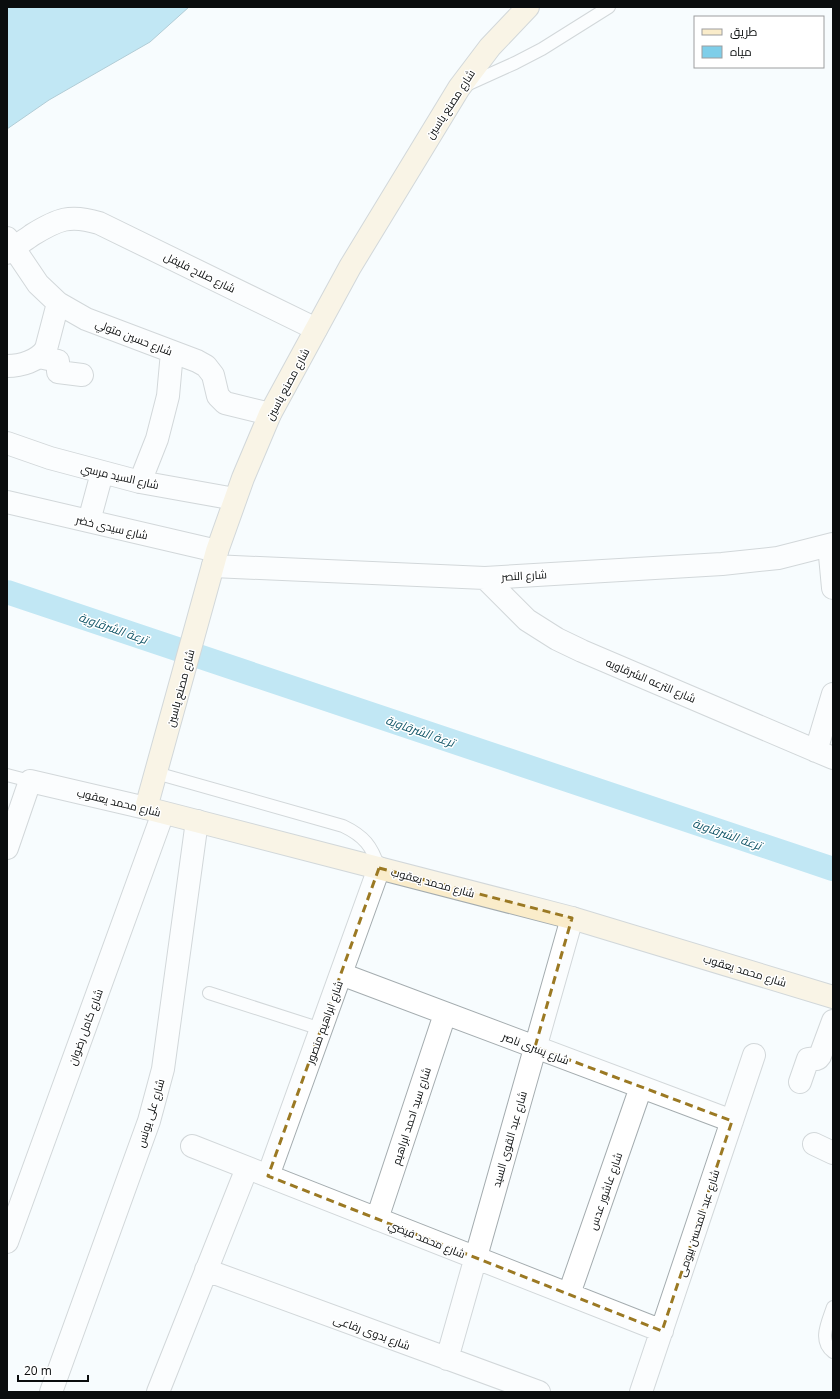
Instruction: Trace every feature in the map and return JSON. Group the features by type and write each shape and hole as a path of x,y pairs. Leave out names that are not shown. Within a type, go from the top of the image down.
{"main road":[{"name":"شارع مصنع ياسين","path":"155,811 156,773 172,720 215,559 235,498 270,414 354,261 459,88 490,47 528,7"},
{"name":"شارع محمد يعقوب","path":"155,811 572,918 833,997"}],"street":[{"name":"شارع صلاح فليفل","path":"9,246 50,224 66,219 83,218 99,222 316,329"},
{"name":"شارع حسين متولي","path":"9,246 38,284 58,303 86,318 197,361 206,366 213,375 218,396 225,403 270,414"},
{"path":"7,366 33,360 39,357 46,349 58,303"},
{"path":"140,482 157,439 166,403 172,352"},
{"path":"39,357 58,361 58,372 82,375"},
{"name":"شارع السيد مرسي","path":"7,443 50,458 102,473 140,482 235,498"},
{"path":"89,521 102,473"},
{"name":"شارع سيدى خضر","path":"7,502 89,521 215,559"},
{"path":"831,545 833,588"},
{"name":"شارع النصر","path":"215,559 485,578 722,564 778,558 831,545"},
{"name":"شارع الترعه الشرقاويه","path":"485,578 527,620 557,639 824,754"},
{"path":"824,754 833,694"},
{"path":"7,848 30,781"},
{"name":"شارع محمد يعقوب","path":"30,781 155,811"},
{"name":"شارع كامل رضوان","path":"7,1242 155,811"},
{"name":"شارع على يونس","path":"52,1392 147,1128 157,1095 163,1069 197,821"},
{"name":"شارع ابراهيم منصور","path":"268,1176 379,868"},
{"name":"شارع عبد القوى السيد","path":"447,1359 572,918"},
{"name":"شارع يسرى ناصر","path":"341,974 732,1121"},
{"name":"شارع سيد احمد ابراهيم","path":"377,1219 445,1014"},
{"path":"800,1082 808,1059 814,1060 818,1059 820,1056 833,1021"},
{"name":"شارع عبد المحسن بيومى","path":"641,1392 754,1055"},
{"name":"شارع عاشور عدس","path":"568,1294 641,1087"},
{"name":"شارع محمد فيضي","path":"192,1146 662,1331"},
{"path":"158,1392 247,1168"},
{"name":"شارع بدوى رفاعى","path":"206,1270 539,1392"}],"lane":[{"path":"459,88 522,60 609,7"},
{"path":"156,773 343,826 356,832 367,842 375,854 379,868"},
{"path":"7,775 30,781"},
{"path":"209,993 321,1029"},
{"path":"833,1307 825,1335 828,1347 833,1352"}],"highlighted area":[{"path":"379,868 572,918 535,1047 732,1121 662,1331 268,1176"}],"water":[{"path":"7,7 189,7 150,42 49,100 7,129"}],"waterway":[{"name":"ترعة الشرقاوية","path":"7,592 833,869"}]}
